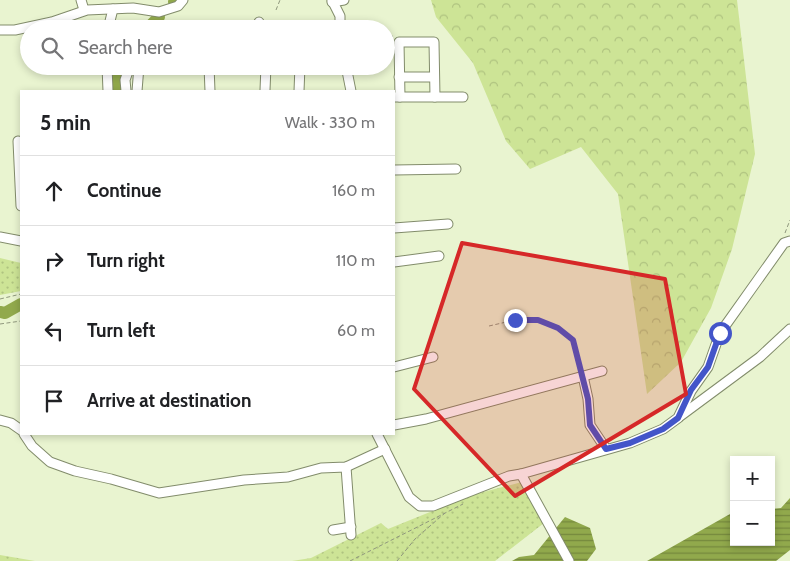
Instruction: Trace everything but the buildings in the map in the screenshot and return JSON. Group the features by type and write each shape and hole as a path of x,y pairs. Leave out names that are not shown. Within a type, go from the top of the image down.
{"street":[{"path":"81,0 84,10"},
{"path":"57,20 84,10 134,8 159,12 178,6 183,0"},
{"path":"340,20 340,16 332,2 344,0"},
{"path":"110,20 113,9"},
{"path":"0,30 20,29"},
{"path":"435,97 434,42 398,42 399,77 397,97 435,97 463,97"},
{"path":"107,75 108,90"},
{"path":"126,90 127,75"},
{"path":"136,90 138,75"},
{"path":"209,75 210,90"},
{"path":"265,90 266,75"},
{"path":"299,90 300,75"},
{"path":"348,75 351,90"},
{"path":"399,77 434,77"},
{"path":"18,142 20,185"},
{"path":"395,170 456,169"},
{"path":"395,228 448,224"},
{"path":"0,237 20,240"},
{"path":"678,418 691,390 708,367 720,333 787,242"},
{"path":"395,262 439,256"},
{"path":"378,435 409,498 420,506 433,506 509,476 630,443 663,429 760,357 790,329"},
{"path":"395,367 434,357"},
{"path":"395,425 426,419 602,371"},
{"path":"583,376 588,399 590,425 606,449"},
{"path":"0,420 11,423 20,429"},
{"path":"25,435 32,446 50,462 75,471 112,479 159,493 244,480 288,477 321,468 346,467 386,449"},
{"path":"332,530 351,531 346,467"},
{"path":"521,474 569,561"}],"path":[{"path":"276,10 280,0"},
{"path":"787,242 790,220"},
{"path":"0,298 20,294"},
{"path":"489,326 515,320 538,320 558,328 573,340 583,376"},
{"path":"0,324 20,321"},
{"path":"350,561 464,503"},
{"path":"397,561 414,539 448,511"}],"highlighted area":[{"path":"462,243 665,279 686,394 515,496 414,389"}],"green space":[{"path":"431,0 737,0 755,154 732,249 711,308 681,362 647,394 618,194 581,147 530,169 506,141 473,63 436,17"},
{"path":"0,258 20,263 20,291 0,295"},
{"path":"522,482 544,523 495,561 292,561 311,558 381,523 388,529 472,495"},
{"path":"0,555 35,561 0,561"}],"shaded area":[{"path":"790,498 790,550 776,561 647,561 730,514 730,546 775,546 775,509 781,508"},
{"path":"565,517 590,528 596,549 587,561 512,561 519,557 534,555"}],"waterway":[{"path":"156,20 159,17"},
{"path":"117,90 119,75"},
{"path":"0,312 5,313 20,305"}],"route":[{"path":"515,320 538,320 558,328 573,340 588,399 590,425 606,449 630,443 663,429 678,418 691,390 708,367 720,333"}]}
